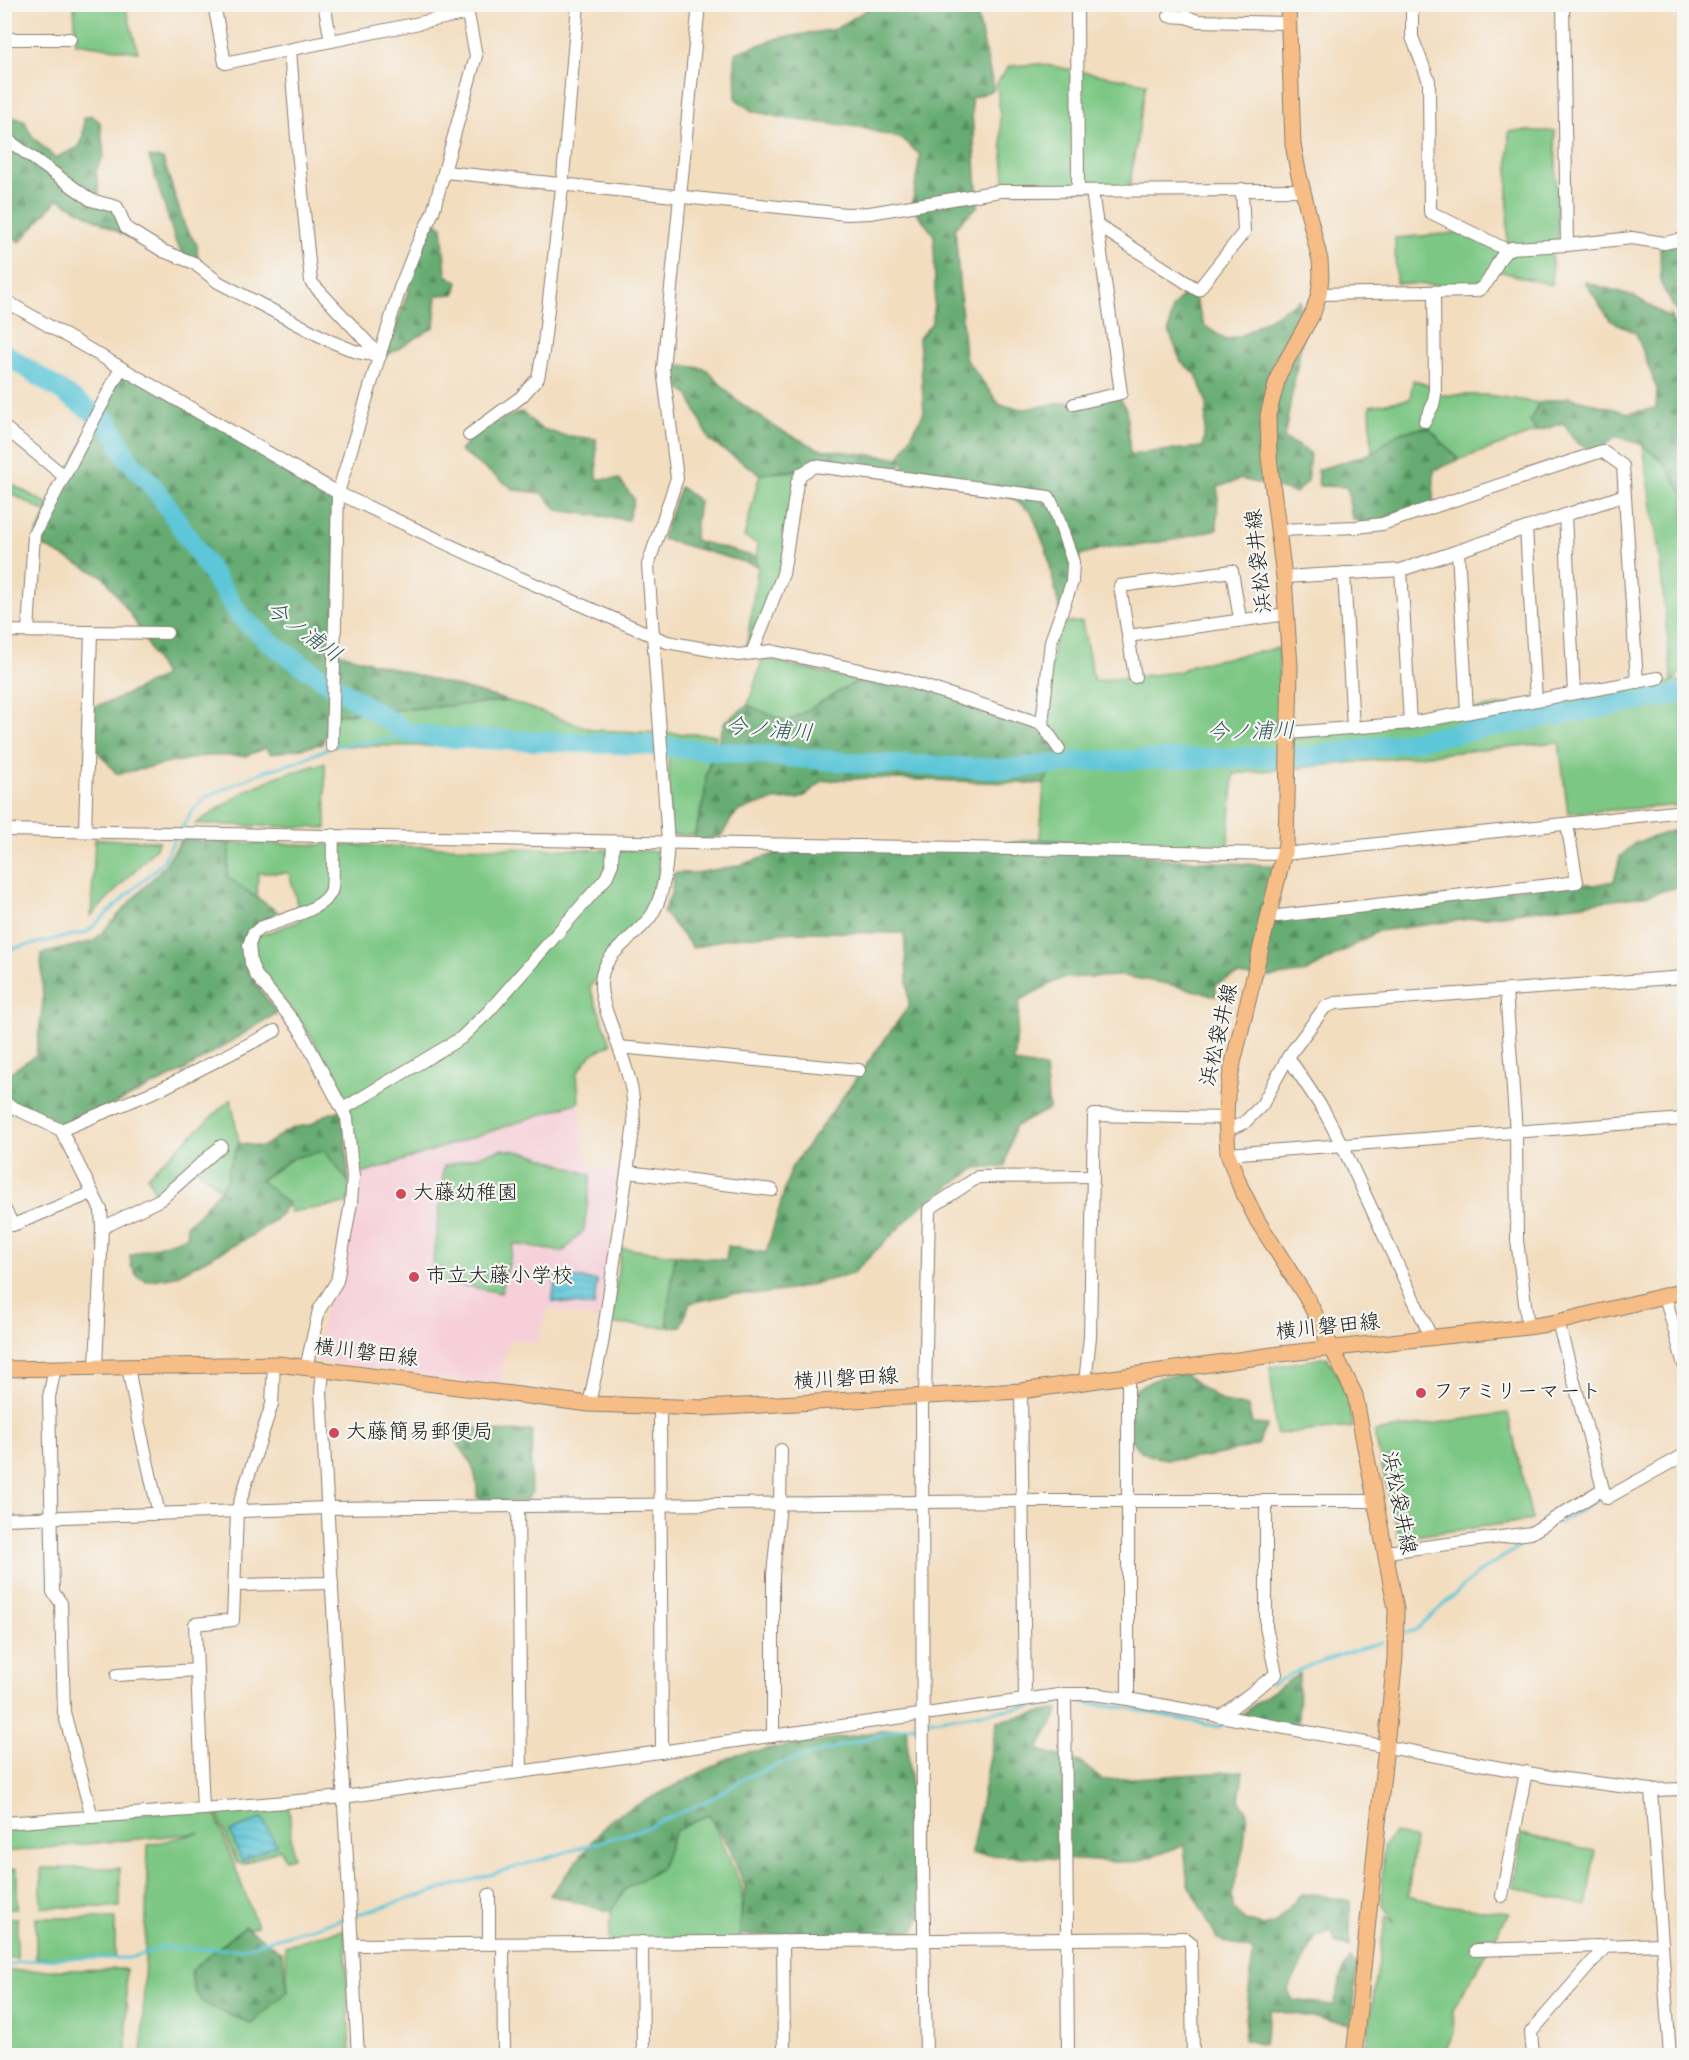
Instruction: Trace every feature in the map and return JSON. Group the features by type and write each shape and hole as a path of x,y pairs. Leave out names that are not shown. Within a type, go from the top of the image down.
{"main road":[{"name":"浜松袋井線","path":"1288,4 1293,144 1320,260 1319,294 1303,334 1280,374 1272,394 1268,415 1269,457 1284,576 1290,667 1284,854 1233,1063 1227,1092 1226,1124 1228,1154 1240,1186 1257,1220 1308,1300 1355,1395 1396,1609 1395,1658 1354,2055"},
{"name":"横川磐田線","path":"4,1369 274,1364 589,1404 704,1408 1022,1391 1218,1362 1528,1327 1558,1322 1684,1291"}],"street":[{"path":"214,4 225,63 467,9 476,56 433,212 400,288 338,493 332,746"},
{"path":"324,4 331,41"},
{"path":"469,435 521,397 538,378 562,184 578,4"},
{"path":"589,1404 602,1344 634,1124 633,1096 604,1000 601,981 608,962 621,945 652,915 661,897 668,842 648,565 676,478 663,369 699,4"},
{"path":"1077,4 1078,191"},
{"path":"1412,4 1412,37 1429,81 1430,212 1507,250"},
{"path":"1563,4 1567,245"},
{"path":"1169,16 1186,17 1198,21 1288,23"},
{"path":"4,39 70,39"},
{"path":"290,50 311,282 380,356"},
{"path":"4,140 12,143 91,200 117,207 126,228 163,251 194,263 218,282 330,341 357,352 380,356"},
{"path":"445,172 846,214 870,213 1000,191 1304,190"},
{"path":"1097,225 1198,290 1244,232 1242,189"},
{"path":"1074,404 1121,393 1092,190"},
{"path":"1319,294 1476,291 1483,288 1504,252 1511,248 1632,238 1664,243 1684,239"},
{"path":"1425,421 1435,395 1434,292"},
{"path":"4,300 338,493 525,580 667,642 738,655 771,651 898,678 1042,724 1059,749"},
{"path":"28,631 34,534 121,368"},
{"path":"4,427 64,476"},
{"path":"1279,530 1382,524 1602,451 1623,466 1637,682"},
{"path":"752,652 783,574 796,483 801,474 814,466 1048,496 1056,512 1073,562 1072,582 1051,640 1042,724"},
{"path":"1284,576 1401,570 1625,495"},
{"path":"1565,515 1574,693"},
{"path":"1526,528 1536,700"},
{"path":"1458,551 1467,712"},
{"path":"1401,570 1410,723"},
{"path":"1135,677 1120,586 1232,571 1240,620"},
{"path":"1344,573 1353,729"},
{"path":"1128,636 1287,614"},
{"path":"4,631 167,633"},
{"path":"85,831 91,632"},
{"path":"1289,733 1410,723 1658,678"},
{"path":"4,830 1284,854 1684,811"},
{"path":"1269,916 1577,882 1567,824"},
{"path":"306,1368 319,1310 337,1281 351,1203 353,1176 347,1118 298,1028 256,975 251,963 249,945 253,934 260,928 316,907 326,900 332,890 333,836"},
{"path":"343,1109 461,1038 489,1011 606,878 612,864 614,842"},
{"path":"1085,1382 1090,1337 1094,1115 1244,1124 1262,1105 1288,1057 1325,1007 1336,1003 1684,977"},
{"path":"1506,990 1516,1132 1517,1240 1528,1327"},
{"path":"61,1130 163,1088 275,1031"},
{"path":"619,1047 860,1070"},
{"path":"1288,1057 1324,1111 1342,1145 1431,1337"},
{"path":"4,1103 61,1130 102,1210 96,1367"},
{"path":"1228,1154 1684,1119"},
{"path":"102,1228 162,1199 221,1146"},
{"path":"628,1172 771,1190"},
{"path":"926,2055 922,1503 929,1209 978,1177 1093,1176"},
{"path":"4,1208 13,1225 92,1193"},
{"path":"1665,1296 1684,1365"},
{"path":"1558,1322 1605,1492"},
{"path":"203,1809 195,1624 233,1620 237,1511 272,1404 274,1364"},
{"path":"128,1367 159,1514"},
{"path":"56,1368 48,1397 53,1592 61,1603 64,1712 92,1817"},
{"path":"324,1370 321,1392 358,2055"},
{"path":"1128,1376 1128,1699"},
{"path":"1022,1391 1026,1699"},
{"path":"660,1408 662,1752"},
{"path":"773,1736 773,1575 780,1504 781,1450"},
{"path":"1386,1552 1531,1533 1605,1492 1684,1455"},
{"path":"4,1519 328,1508 1023,1501 1375,1501"},
{"path":"1221,1716 1276,1674 1266,1627 1266,1501"},
{"path":"518,1506 520,1772"},
{"path":"235,1585 332,1583"},
{"path":"117,1675 197,1670"},
{"path":"1065,1694 1068,2055"},
{"path":"4,1823 344,1797 1065,1694 1092,1694 1128,1699 1550,1777 1651,1790 1684,1789"},
{"path":"1502,1896 1526,1772"},
{"path":"1651,1790 1670,2055"},
{"path":"489,1894 489,1944"},
{"path":"352,1945 1185,1938 1191,1943 1193,2055"},
{"path":"783,1941 784,2055"},
{"path":"642,1942 643,2055"},
{"path":"503,1944 504,2055"},
{"path":"1476,1950 1662,1944"},
{"path":"1533,2055 1532,2032 1606,1946"}],"shaded area":[{"path":"579,1102 587,1164 618,1174 599,1320 548,1308 537,1343 509,1339 499,1386 315,1361 353,1177"}],"green space":[{"path":"74,5 125,5 138,52 76,43"},
{"path":"874,5 975,5 994,90 971,98 978,206 955,227 965,358 1000,405 1024,409 1117,394 1126,409 1130,454 1203,447 1207,404 1196,374 1181,362 1169,331 1172,308 1191,286 1204,325 1226,340 1244,334 1300,300 1303,334 1284,438 1310,453 1307,481 1296,493 1241,479 1218,487 1217,529 1137,546 1108,547 1080,555 1060,612 1047,552 1032,513 997,486 903,477 904,464 900,459 900,477 819,467 760,474 710,441 689,396 670,379 669,363 706,369 735,399 780,430 819,449 899,458 924,412 919,338 932,323 935,293 934,235 912,206 920,155 902,139 859,127 789,119 752,111 736,99 735,53 779,38 836,29"},
{"path":"1040,64 1146,83 1129,190 1006,191 997,83 1009,66"},
{"path":"91,115 100,122 104,155 96,170 100,202 116,213 157,253 58,199 20,242 5,231 5,190 9,178 5,175 5,116 24,120 32,136 55,158 79,147 83,137 84,118"},
{"path":"1509,131 1555,131 1558,239 1552,246 1552,285 1494,270 1483,288 1396,283 1395,238 1470,232 1507,250"},
{"path":"149,157 163,159 185,227 197,245 198,266 187,260 176,243"},
{"path":"432,221 442,226 446,275 458,282 455,294 437,295 434,327 386,356"},
{"path":"1684,243 1684,318 1680,319 1661,284 1660,248"},
{"path":"1585,282 1634,296 1671,319 1669,312 1684,347 1684,495 1664,463 1643,445 1616,436 1602,448 1582,446 1563,423 1536,432 1530,420 1540,403 1569,397 1629,413 1656,408 1657,389 1636,333 1610,320"},
{"path":"121,368 338,493 334,652 509,701 333,715 322,744 271,754 265,748 246,756 205,756 117,774 88,740 95,706 115,700 164,676 133,618 104,577 33,541"},
{"path":"1413,380 1435,388 1435,395 1488,395 1540,403 1530,420 1536,432 1459,460 1428,427 1398,433 1372,453 1370,406 1410,399"},
{"path":"522,412 540,428 561,435 596,439 597,479 619,479 634,499 628,520 557,510 542,493 515,490 460,451 483,425"},
{"path":"1428,427 1459,460 1434,470 1433,508 1371,526 1352,519 1347,487 1319,486 1317,470 1372,453 1398,433"},
{"path":"1643,445 1664,463 1684,495 1684,668 1673,681 1684,681 1684,805 1568,813 1559,742 1234,774 1227,853 1040,839 1044,784 1059,749 1042,724 1057,623 1082,622 1094,681 1178,672 1195,664 1279,648 1278,741 1554,697 1672,682 1659,553"},
{"path":"808,470 801,474 781,579 746,651 758,566 756,557 758,544 744,537 760,474"},
{"path":"4,480 49,505 45,512 5,490"},
{"path":"680,487 699,501 694,540 756,557 758,566 662,539"},
{"path":"763,658 865,683 786,725 748,705"},
{"path":"855,682 937,690 1036,722 1058,754 1044,784 869,778 823,781 798,799 774,800 739,811 721,836 693,843 705,795 706,775 725,721 748,705 787,722"},
{"path":"509,701 594,730 716,735 706,775 705,795 694,835 670,835 668,747 332,746 333,715"},
{"path":"325,763 326,828 195,824 247,790 278,776"},
{"path":"1684,827 1684,885 1645,896 1378,931 1307,972 1264,978 1237,975 1216,984 1216,996 1122,976 1062,978 1020,1000 1014,1063 1045,1068 1049,1109 1014,1127 1005,1167 976,1168 920,1207 852,1274 790,1290 759,1294 733,1294 690,1303 681,1327 669,1327 667,1319 675,1255 726,1260 728,1246 766,1253 791,1168 909,1006 904,933 794,932 726,939 693,948 663,912 671,894 674,873 697,873 736,866 804,845 967,848 1040,839 1168,859 1281,866 1269,916 1577,882 1594,885 1614,881 1620,857 1635,843"},
{"path":"95,839 159,841 155,849 91,916"},
{"path":"182,839 230,843 227,877 278,912 245,933 248,973 277,1013 183,1071 61,1130 5,1103 5,1076 36,1055 43,1001 41,954 94,941 165,865"},
{"path":"230,843 662,851 655,907 620,939 590,988 611,1044 592,1054 577,1073 579,1102 353,1177 346,1107 313,1039 284,1000 259,973 254,952 258,936 300,921 289,873 258,873 257,899 227,877"},
{"path":"231,1099 239,1143 228,1169 227,1180 220,1189 197,1168 157,1196 147,1176"},
{"path":"343,1109 349,1182 324,1151 293,1158 260,1180 288,1204 276,1219 251,1236 175,1276 147,1281 138,1277 131,1266 130,1255 188,1236 186,1225 199,1214 227,1181 228,1169 239,1143 262,1147 285,1132 296,1127 311,1125 323,1116"},
{"path":"502,1149 529,1153 591,1175 584,1230 563,1252 514,1244 501,1293 431,1279 444,1166"},
{"path":"324,1150 349,1182 351,1203 290,1212 288,1204 260,1181 293,1158"},
{"path":"621,1248 675,1255 667,1327 611,1324"},
{"path":"1327,1357 1345,1388 1353,1427 1276,1434 1270,1367"},
{"path":"1185,1374 1224,1402 1248,1407 1252,1424 1267,1425 1257,1445 1203,1457 1182,1459 1162,1458 1145,1453 1133,1443 1128,1422 1134,1390 1160,1377"},
{"path":"1508,1413 1532,1520 1399,1538 1374,1432"},
{"path":"470,1424 492,1431 532,1431 530,1480 532,1492 527,1500 522,1502 484,1501 477,1497 473,1468 457,1443 459,1435 469,1428"},
{"path":"1299,1674 1298,1731 1237,1719 1257,1702"},
{"path":"1060,1709 1038,1750 1080,1762 1102,1780 1243,1771 1239,1800 1247,1811 1244,1845 1232,1896 1233,1908 1245,1921 1263,1926 1276,1922 1300,1895 1314,1894 1350,1901 1350,1947 1337,1944 1331,1931 1316,1937 1288,1990 1293,2000 1334,2005 1344,1968 1351,1959 1357,1967 1351,2024 1271,2010 1264,2045 1244,2040 1253,1951 1217,1939 1188,1884 1184,1845 1133,1863 971,1854 997,1721"},
{"path":"906,1727 921,1915 914,1931 846,1936 739,1935 745,1887 729,1846 709,1814 675,1831 661,1868 625,1889 611,1912 550,1895 610,1819 737,1754"},
{"path":"213,1808 257,1926 239,1931 288,1991 285,1946 345,1930 350,2055 142,2055 148,1845 199,1833 5,1852 5,1824"},
{"path":"289,1808 293,1857 285,1859 280,1849 244,1864 237,1863 217,1813"},
{"path":"710,1814 742,1888 740,1942 608,1943 611,1912 625,1889 661,1868 675,1831"},
{"path":"1394,1833 1415,1839 1408,1896 1444,1905 1509,1913 1453,2010 1454,2033 1442,2055 1364,2056 1386,1916 1395,1923 1382,1904 1383,1847"},
{"path":"1522,1834 1595,1851 1586,1906 1513,1887"},
{"path":"41,1868 120,1868 120,1907 41,1907"},
{"path":"5,1869 17,1869 17,1909 5,1909"},
{"path":"5,1918 17,1918 17,1958 5,1958"},
{"path":"36,1918 115,1918 115,1958 36,1958"},
{"path":"245,1926 282,1953 288,1991 251,2024 204,2004 195,1992 190,1971"},
{"path":"126,1969 127,2055 5,2055 5,1971"}],"water":[{"path":"556,1275 597,1281 594,1307 552,1301"},
{"path":"262,1818 276,1845 242,1861 230,1832"}],"waterway":[{"name":"今ノ浦川","path":"4,353 109,423 126,456 160,495 240,616 276,647 408,733 448,738 643,745 859,763 1009,769 1085,761 1314,756 1684,693"},
{"path":"336,746 393,739 408,733"},
{"path":"180,831 192,811 206,797 262,772 296,762 329,748"},
{"path":"4,953 15,948 87,932 163,862 176,836"},
{"path":"1557,1524 1603,1497"},
{"path":"1405,1633 1416,1630 1477,1574 1533,1538"},
{"path":"1271,1685 1312,1665 1382,1642"},
{"path":"1070,1701 1123,1707 1220,1727 1226,1721"},
{"path":"927,1721 1060,1702"},
{"path":"352,1916 643,1829 707,1801 747,1777 785,1762 918,1724"},
{"path":"4,1969 18,1962 57,1958 129,1958 161,1948 240,1949 346,1918"}],"place":[{"name":"大藤幼稚園","path":"401,1194"},
{"name":"市立大藤小学校","path":"414,1277"},
{"name":"ファミリーマート","path":"1421,1393"},
{"name":"大藤簡易郵便局","path":"334,1433"}]}
